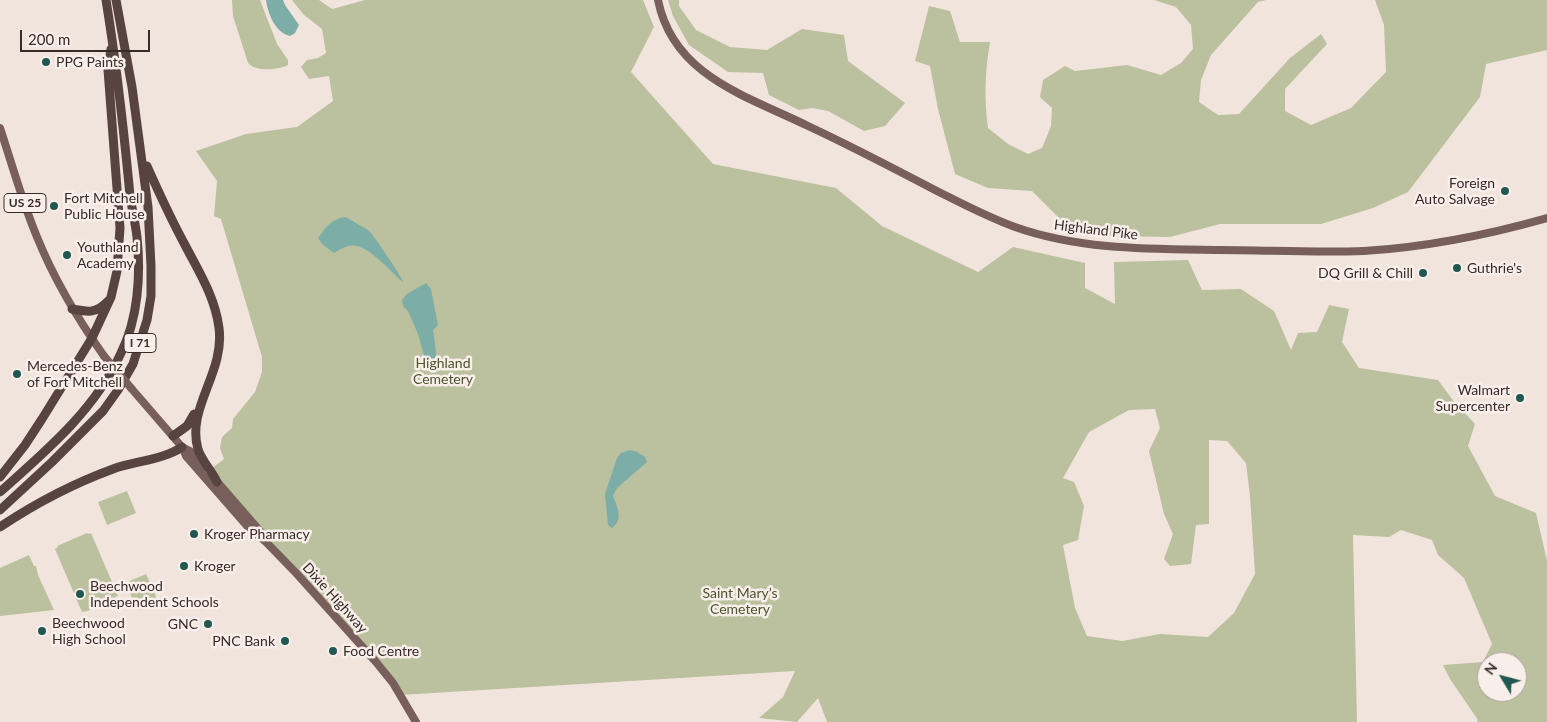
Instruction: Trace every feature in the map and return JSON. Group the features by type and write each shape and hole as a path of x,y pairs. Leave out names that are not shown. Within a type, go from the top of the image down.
{"highway":[{"path":"0,477 25,445 92,338 111,297 117,271 120,239 112,122 115,91 108,70 112,37 106,0"},
{"name":"I 71","path":"0,510 103,411 133,364 144,333 151,296 148,208 132,87 116,0"},
{"name":"I 71","path":"0,492 46,451 84,411 103,386 122,352 133,315 138,277 137,238 129,187 124,124 115,91"},
{"path":"142,156 166,209 209,290 217,310 221,341 215,370 195,426 195,437 199,452 211,469 217,482"},
{"path":"72,309 95,311 101,308 111,297"},
{"path":"173,436 191,422 206,394"},
{"path":"0,527 43,500 82,480 175,452 182,447"}],"main road":[{"name":"Highland Pike","path":"658,0 665,25 679,49 696,68 716,82 810,126 987,216 1041,235 1068,241 1126,248 1364,251 1450,242 1519,227 1547,218"},
{"name":"Dixie Highway","path":"0,128 36,236 72,309 104,356 173,436 182,447 186,456 249,528 266,542 386,674 416,722"},
{"name":"Dixie Highway","path":"182,447 190,452 217,482 260,531 266,542"}],"green space":[{"path":"232,0 260,0 277,44 288,60 288,65 279,68 262,69 248,63 233,16"},
{"path":"292,0 319,0 332,9 365,0 643,0 654,27 631,72 713,164 836,188 882,226 978,272 1013,247 1085,263 1085,288 1115,304 1114,262 1188,260 1202,290 1241,289 1274,311 1291,350 1298,333 1317,332 1329,305 1349,309 1342,342 1359,368 1438,380 1452,399 1475,424 1468,446 1495,496 1536,513 1547,561 1547,722 1477,722 1478,720 1450,679 1443,665 1477,662 1477,702 1527,702 1527,652 1488,652 1492,644 1464,578 1438,555 1432,540 1401,530 1389,537 1353,535 1357,722 827,722 818,698 797,722 759,718 783,697 795,671 400,695 211,469 224,459 220,448 222,437 232,428 233,419 255,392 262,372 262,357 221,219 214,216 217,181 196,151 246,134 297,127 333,101 329,76 309,79 301,67 307,60 318,58 326,53 322,29 304,15","holes":["1155,409 1160,428 1149,451 1164,514 1173,534 1164,559 1170,566 1191,564 1196,525 1209,524 1209,440 1227,441 1246,463 1255,574 1234,613 1208,637 1160,634 1122,641 1087,636 1075,608 1063,545 1078,540 1084,506 1074,482 1063,478 1089,432 1129,410"]},
{"path":"668,0 679,0 679,6 696,30 730,47 767,50 802,29 844,35 848,61 905,103 885,126 864,131 828,111 812,108 799,110 769,95 763,73 728,72 689,45 673,16"},
{"path":"1154,0 1266,0 1258,2 1211,55 1201,80 1199,102 1218,115 1239,114 1290,58 1321,34 1327,44 1285,89 1285,111 1311,125 1351,108 1386,72 1384,25 1375,0 1547,0 1547,50 1486,64 1480,97 1408,192 1373,208 1321,224 1220,224 1170,237 1108,236 1067,226 1032,191 988,188 955,174 938,109 930,66 915,61 929,6 950,11 960,42 990,42 986,85 988,128 1008,144 1028,154 1042,148 1051,126 1052,108 1040,97 1043,80 1065,66 1075,71 1127,65 1161,75 1181,63 1193,49 1191,25 1176,7"},
{"path":"127,491 136,513 107,525 98,502"},
{"path":"91,533 118,596 115,599 82,612 55,549 57,546"},
{"path":"29,555 34,566 36,566 38,575 54,610 0,616 0,568"},
{"path":"146,574 158,601 138,610 125,583"}],"water":[{"path":"266,0 283,0 299,25 295,33 290,36 276,27 268,11"},
{"path":"346,217 370,232 403,282 368,251 362,248 356,246 345,247 334,253 323,245 318,238 324,230 333,221"},
{"path":"426,283 431,289 438,325 433,330 436,352 435,361 430,365 425,359 418,334 408,311 403,306 402,300 407,294"},
{"path":"630,450 645,457 647,462 617,488 613,496 618,508 619,517 616,525 612,528 608,525 605,494 617,458 621,453"}],"place":[{"name":"PPG Paints","path":"46,62"},
{"name":"Foreign Auto Salvage","path":"1505,191"},
{"name":"Fort Mitchell Public House","path":"54,206"},
{"name":"Youthland Academy","path":"67,255"},
{"name":"Guthrie's","path":"1457,268"},
{"name":"DQ Grill & Chill","path":"1423,273"},
{"name":"Mercedes-Benz of Fort Mitchell","path":"17,374"},
{"name":"Walmart Supercenter","path":"1520,398"},
{"name":"Kroger Pharmacy","path":"194,534"},
{"name":"Kroger","path":"184,566"},
{"name":"Beechwood Independent Schools","path":"80,594"},
{"name":"GNC","path":"208,624"},
{"name":"Beechwood High School","path":"42,631"},
{"name":"PNC Bank","path":"285,641"},
{"name":"Food Centre","path":"333,651"}],"park label":[{"name":"Highland Cemetery","path":"443,372"},
{"name":"Saint Mary’s Cemetery","path":"740,602"}]}
